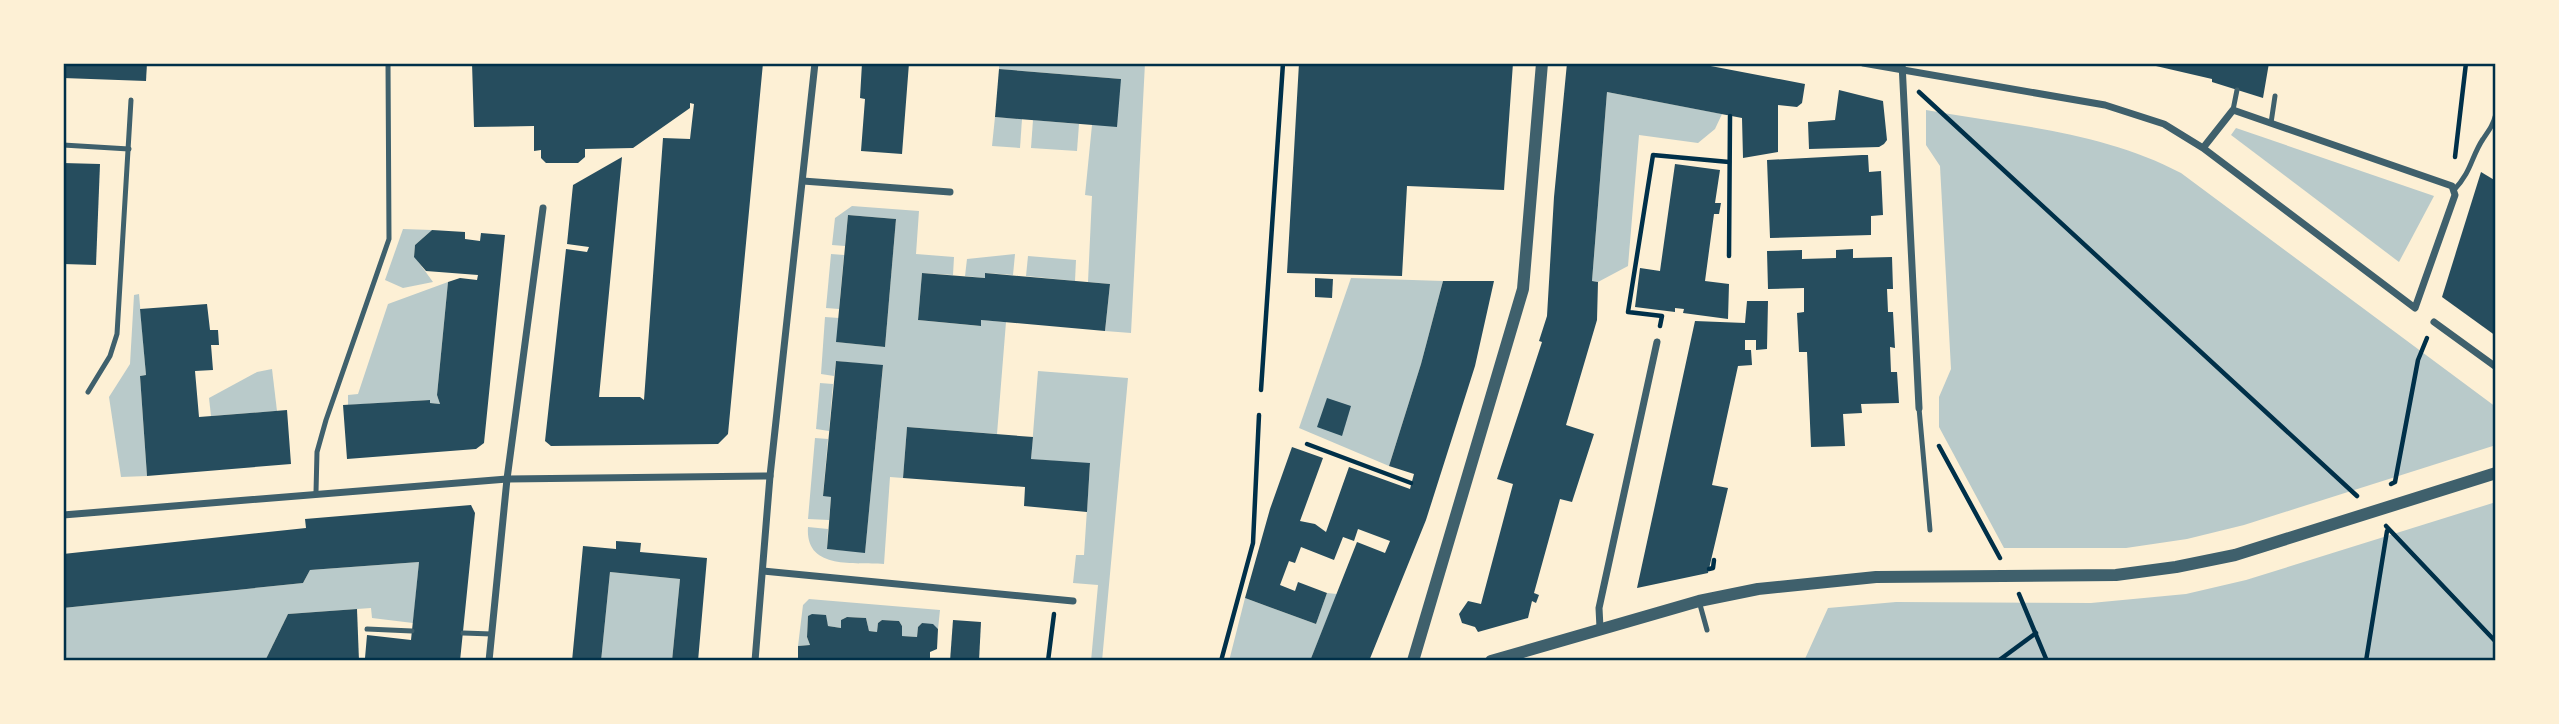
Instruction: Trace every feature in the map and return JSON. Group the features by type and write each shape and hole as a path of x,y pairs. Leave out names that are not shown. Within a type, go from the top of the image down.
{"street":[{"path":"755,661 771,476 815,63"},
{"path":"1413,661 1523,289 1542,63"},
{"path":"1863,63 2105,105 2164,124 2203,148 2415,308 2453,188 2233,110 2203,148"},
{"path":"1903,70 1919,408"},
{"path":"803,180 950,192"},
{"path":"489,661 507,479 543,208"},
{"path":"2434,322 2496,367"},
{"path":"1600,628 1599,608 1657,342"},
{"path":"1492,661 1699,601 1758,589 1835,580 2116,575 2208,561 2496,473"},
{"path":"63,515 316,492 507,479 771,476"},
{"path":"763,571 1073,601"}],"lane":[{"path":"316,492 317,452 326,420 389,239 388,63"},
{"path":"2233,110 2237,90"},
{"path":"2270,123 2276,96"},
{"path":"88,392 110,356 117,334 131,100"},
{"path":"2453,188 2472,167 2482,140 2492,130 2496,114"},
{"path":"63,145 129,149"},
{"path":"1919,408 1930,530"},
{"path":"1699,601 1707,630"},
{"path":"367,629 412,631"},
{"path":"463,633 492,634"}],"path":[{"path":"1261,390 1283,63"},
{"path":"2453,188 2466,63"},
{"path":"1903,70 2355,497 2364,494"},
{"path":"1729,256 1730,116"},
{"path":"1657,342 1662,316 1628,312 1653,156 1729,162"},
{"path":"2384,486 2395,482 2418,360 2434,322"},
{"path":"1221,661 1253,543 1259,415"},
{"path":"1307,444 1411,483"},
{"path":"1938,444 2009,575 2047,661"},
{"path":"2366,661 2387,530 2496,642"},
{"path":"1709,569 1713,568 1714,559"},
{"path":"1048,661 1055,599"},
{"path":"1998,661 2036,633"}],"shaded area":[{"path":"999,63 1145,63 1131,333 1105,331 1110,284 1088,282 1092,196 1085,195 1092,125 1121,79 999,69"},
{"path":"1607,92 1722,114 1715,129 1698,143 1639,135 1628,266 1598,282 1592,281"},
{"path":"1926,110 2089,139 2151,159 2181,173 2496,407 2496,445 2244,525 2187,539 2126,548 2004,548 1939,427 1939,397 1951,369 1940,166 1926,145"},
{"path":"995,117 1022,119 1020,148 992,146"},
{"path":"1033,120 1079,124 1077,151 1031,148"},
{"path":"2236,128 2434,196 2399,262 2231,135"},
{"path":"852,206 919,211 916,254 954,257 953,275 922,273 918,320 980,326 981,320 1006,322 997,434 907,427 903,478 890,477 884,564 833,561 814,551 809,541 808,527 828,529 827,549 865,552 883,366 836,361 834,376 821,374 825,317 839,318 837,342 885,347 896,219 848,215 845,246 832,245 835,218"},
{"path":"403,229 432,230 415,245 414,256 433,282 403,288 385,280"},
{"path":"831,254 844,255 839,309 826,308"},
{"path":"1015,254 1013,275 986,273 985,278 965,276 967,259"},
{"path":"1028,256 1076,260 1075,281 1026,276"},
{"path":"1351,278 1443,281 1421,364 1389,466 1299,428"},
{"path":"448,282 437,395 440,404 430,403 429,400 348,405 348,395 358,394 388,304"},
{"path":"139,294 146,375 140,376 147,476 121,477 109,397 130,364 134,295"},
{"path":"272,369 277,411 211,416 209,398 257,372"},
{"path":"1038,371 1128,378 1102,661 1091,661 1098,585 1073,583 1076,555 1084,555 1090,464 1031,459"},
{"path":"820,383 833,384 829,431 816,429"},
{"path":"815,438 828,439 823,495 831,497 829,520 808,519"},
{"path":"2496,502 2496,661 1804,661 1828,608 1896,602 2091,603 2186,594 2246,580"},
{"path":"419,562 413,623 372,618 371,608 288,614 265,661 63,661 63,608 303,583 310,570"},
{"path":"610,572 680,579 672,661 601,661"},
{"path":"1327,593 1337,594 1310,661 1229,661 1245,598 1316,624"},
{"path":"809,599 940,610 938,629 922,623 918,627 917,637 902,636 899,621 882,620 878,623 877,632 869,631 866,618 847,617 841,620 841,628 828,626 825,615 808,616 807,637 810,645 798,646 803,605"}],"building":[{"path":"63,63 147,63 146,81 63,78"},
{"path":"472,63 763,63 728,434 718,444 551,446 545,441 566,249 587,252 589,247 567,244 573,185 622,157 599,397 640,397 644,400 663,138 690,139 694,104 690,103 690,108 633,148 585,149 585,157 578,163 546,163 541,158 541,150 534,151 534,126 474,127"},
{"path":"862,63 909,63 902,154 861,151 865,99 860,98"},
{"path":"1299,63 1513,63 1504,190 1407,186 1402,276 1287,273"},
{"path":"1567,63 1695,63 1805,84 1802,103 1797,107 1778,105 1778,152 1743,158 1742,118 1607,92 1592,281 1598,282 1597,320 1566,425 1594,434 1572,502 1560,499 1534,593 1539,595 1536,603 1532,601 1528,618 1478,632 1475,627 1462,623 1459,614 1468,601 1481,604 1513,484 1497,479 1542,342 1539,341 1547,316 1554,197"},
{"path":"2143,63 2269,63 2263,98 2212,82 2212,79"},
{"path":"999,69 1121,79 1117,127 995,117"},
{"path":"1839,90 1883,101 1887,140 1884,144 1879,147 1809,149 1808,122 1835,120"},
{"path":"1868,155 1869,172 1881,171 1883,215 1871,216 1871,235 1770,238 1767,160"},
{"path":"63,163 100,164 96,265 63,264"},
{"path":"1675,164 1720,170 1715,203 1721,203 1719,214 1714,214 1705,281 1729,284 1728,319 1683,313 1684,309 1675,308 1675,312 1635,307 1640,268 1660,271"},
{"path":"2481,172 2496,181 2496,336 2442,297"},
{"path":"848,215 896,219 885,347 836,342"},
{"path":"432,230 465,232 465,239 480,241 481,233 505,235 484,443 476,449 347,459 343,405 430,400 430,403 440,404 437,395 448,282 460,278 477,280 478,275 426,271 414,257 415,245"},
{"path":"1853,249 1853,258 1892,257 1893,289 1887,289 1888,312 1893,312 1895,348 1890,347 1891,372 1897,372 1899,403 1861,404 1862,413 1843,414 1845,446 1811,447 1807,352 1799,352 1797,313 1804,312 1804,288 1768,289 1767,251 1802,250 1802,259 1836,258 1836,250"},
{"path":"922,273 985,278 985,273 1110,284 1105,331 981,320 981,326 918,320"},
{"path":"1315,278 1333,279 1332,298 1315,297"},
{"path":"1443,281 1494,281 1475,366 1426,520 1369,661 1310,661 1357,542 1385,553 1390,541 1358,529 1354,541 1343,537 1334,560 1301,547 1295,563 1289,561 1280,585 1295,591 1298,582 1327,593 1316,624 1245,598 1270,509 1292,447 1323,458 1300,521 1315,524 1326,532 1349,467 1410,489 1414,474 1389,466 1421,364"},
{"path":"1747,301 1768,301 1767,349 1756,350 1756,340 1745,340 1745,350 1751,350 1752,365 1738,366 1712,485 1728,488 1708,573 1637,588 1695,321 1745,323"},
{"path":"207,304 210,330 218,330 219,345 211,345 213,370 195,371 199,417 287,410 291,464 147,476 140,376 146,375 140,309"},
{"path":"836,361 883,365 865,553 827,549 831,497 823,496"},
{"path":"1327,398 1351,406 1342,436 1317,427"},
{"path":"907,427 1033,437 1031,459 1090,463 1087,512 1024,506 1025,487 903,478"},
{"path":"471,505 475,513 460,661 365,658 367,635 411,640 419,562 310,570 303,583 63,608 63,554 306,528 305,519"},
{"path":"616,541 641,543 640,552 707,558 698,661 672,661 680,579 610,572 601,661 572,661 583,546 616,549"},
{"path":"357,609 359,661 265,661 288,614"},
{"path":"826,615 828,626 841,628 841,620 847,617 866,618 869,631 877,632 878,623 882,620 899,621 902,636 917,637 918,627 922,623 933,624 938,629 937,649 930,652 930,658 934,661 798,660 798,646 810,645 807,637 808,616"},
{"path":"953,620 981,622 979,661 950,661"}]}
